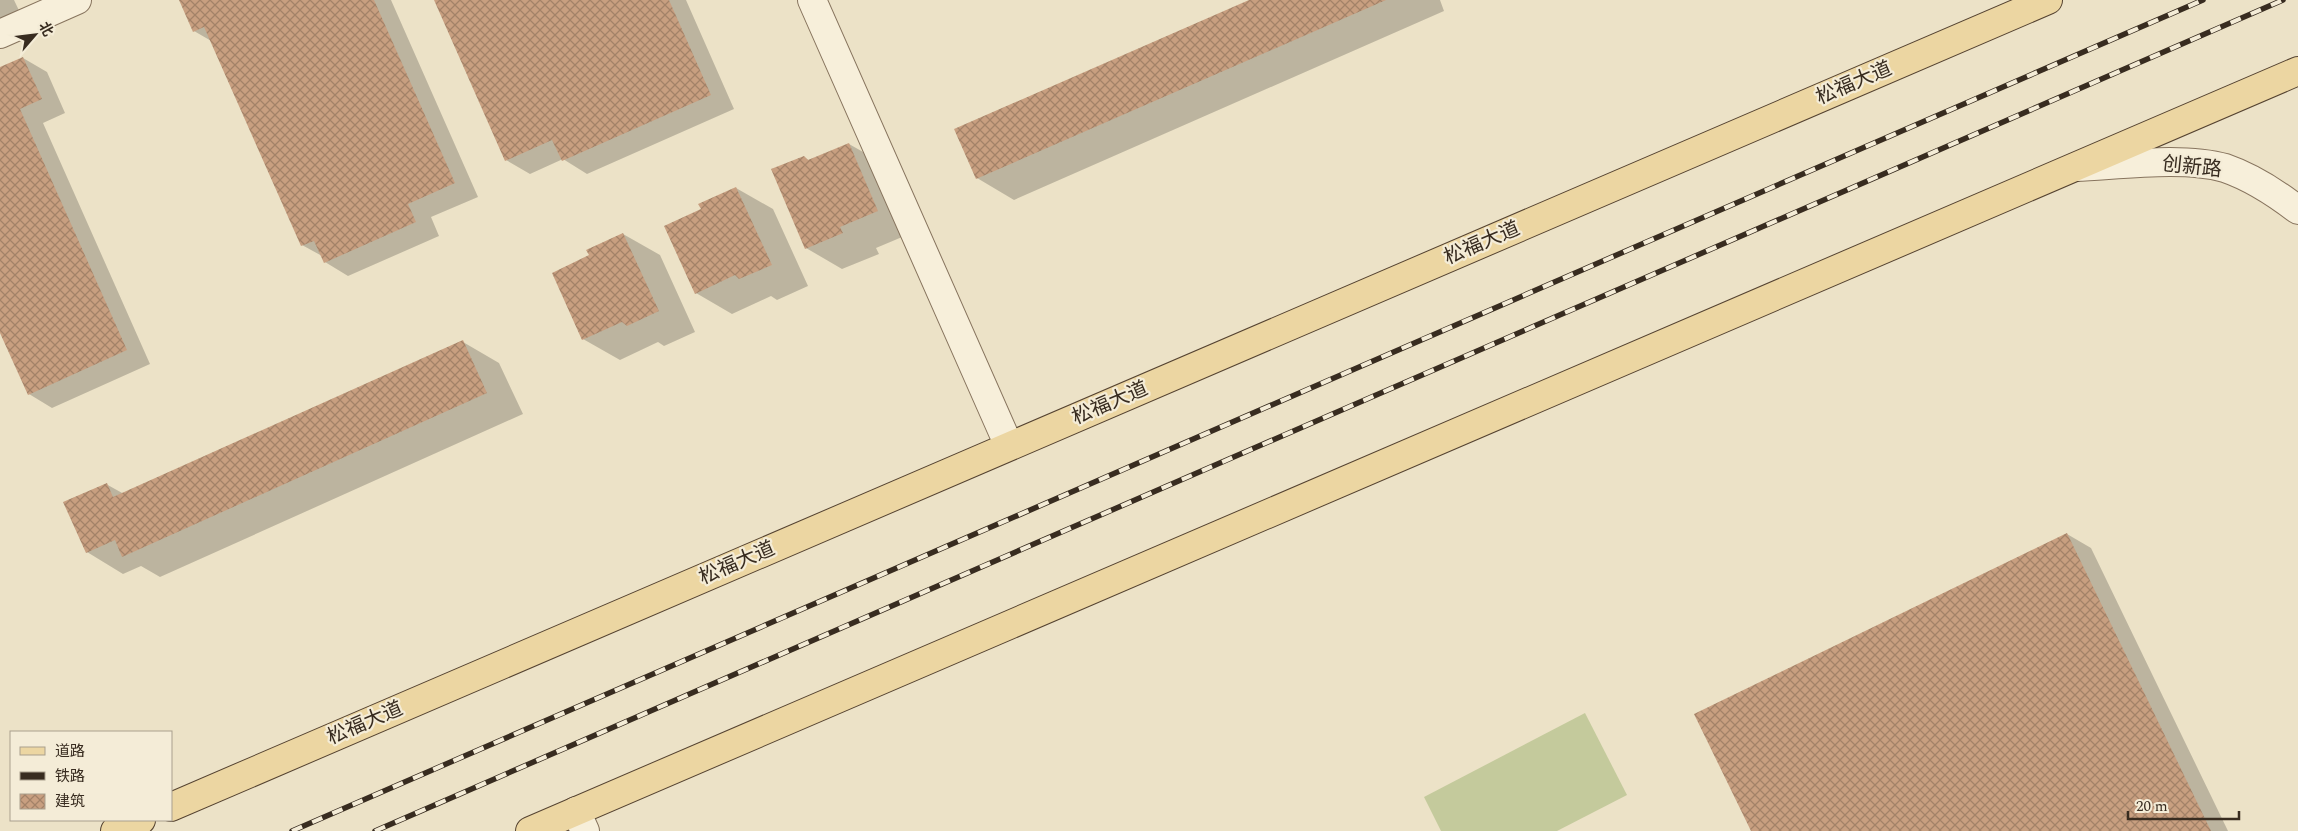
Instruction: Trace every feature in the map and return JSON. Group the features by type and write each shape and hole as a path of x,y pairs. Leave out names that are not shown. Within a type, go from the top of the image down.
{"main road":[{"name":"松福大道","path":"172,807 2048,0"},
{"path":"530,831 581,821 2298,71"},
{"path":"115,831 139,821"}],"street":[{"path":"0,34 77,0"},
{"path":"812,0 1009,446"},
{"name":"创新路","path":"2075,167 2183,162 2225,168 2273,191 2298,210"}],"green space":[{"path":"1585,713 1627,795 1557,831 1441,831 1424,797"}],"building":[{"path":"179,0 374,0 455,183 408,204 416,222 324,263 314,241 301,246 204,27 193,32"},
{"path":"434,0 669,0 711,95 562,161 552,140 505,161"},
{"path":"1249,0 1386,0 976,179 954,129"},
{"path":"23,57 42,99 20,109 127,350 28,395 0,333 0,67"},
{"path":"849,143 878,211 840,227 843,233 805,249 771,169 804,156 808,160"},
{"path":"736,187 772,265 739,279 735,275 695,294 664,226 701,209 698,204"},
{"path":"623,233 659,311 627,326 622,322 582,340 552,273 589,255 586,250"},
{"path":"463,340 487,393 122,557 115,540 86,553 63,502 107,483 113,497"},
{"path":"2067,533 2211,831 1751,831 1694,714"}],"railway":[{"path":"292,831 2203,0"},
{"path":"375,831 2283,0"}]}
